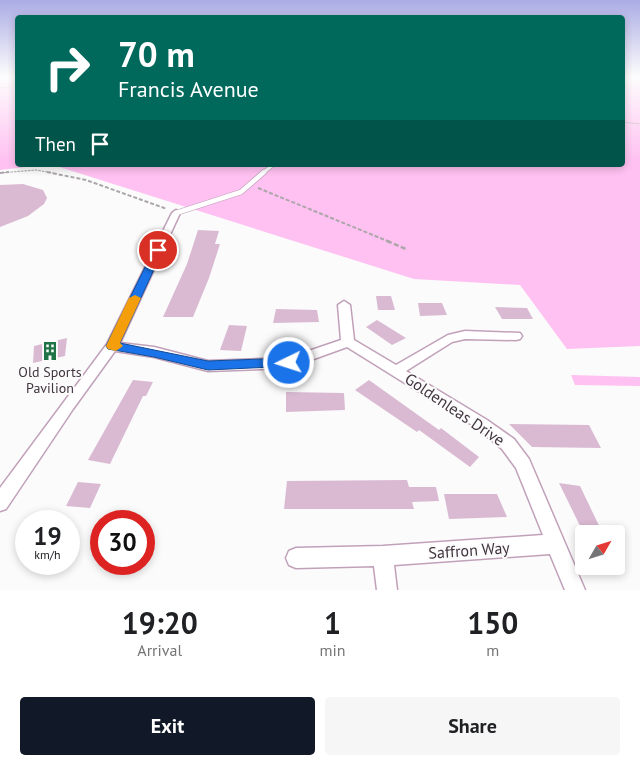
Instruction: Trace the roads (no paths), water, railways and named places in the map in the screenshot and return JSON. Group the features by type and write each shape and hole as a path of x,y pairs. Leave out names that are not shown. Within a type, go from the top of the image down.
{"street":[{"path":"0,503 68,405 112,346 176,213"},
{"path":"112,346 154,352 208,366 289,363 348,342 344,305"},
{"path":"398,370 448,339 466,335 516,336"},
{"name":"Goldenleas Drive","path":"348,342 398,370 482,424 508,444 523,464 575,590"},
{"name":"Saffron Way","path":"296,558 383,556 555,544"},
{"path":"383,556 387,590"}],"lane":[{"path":"176,213 241,192 252,185 271,167"}],"place":[{"name":"Old Sports Pavilion","path":"50,351"}]}
